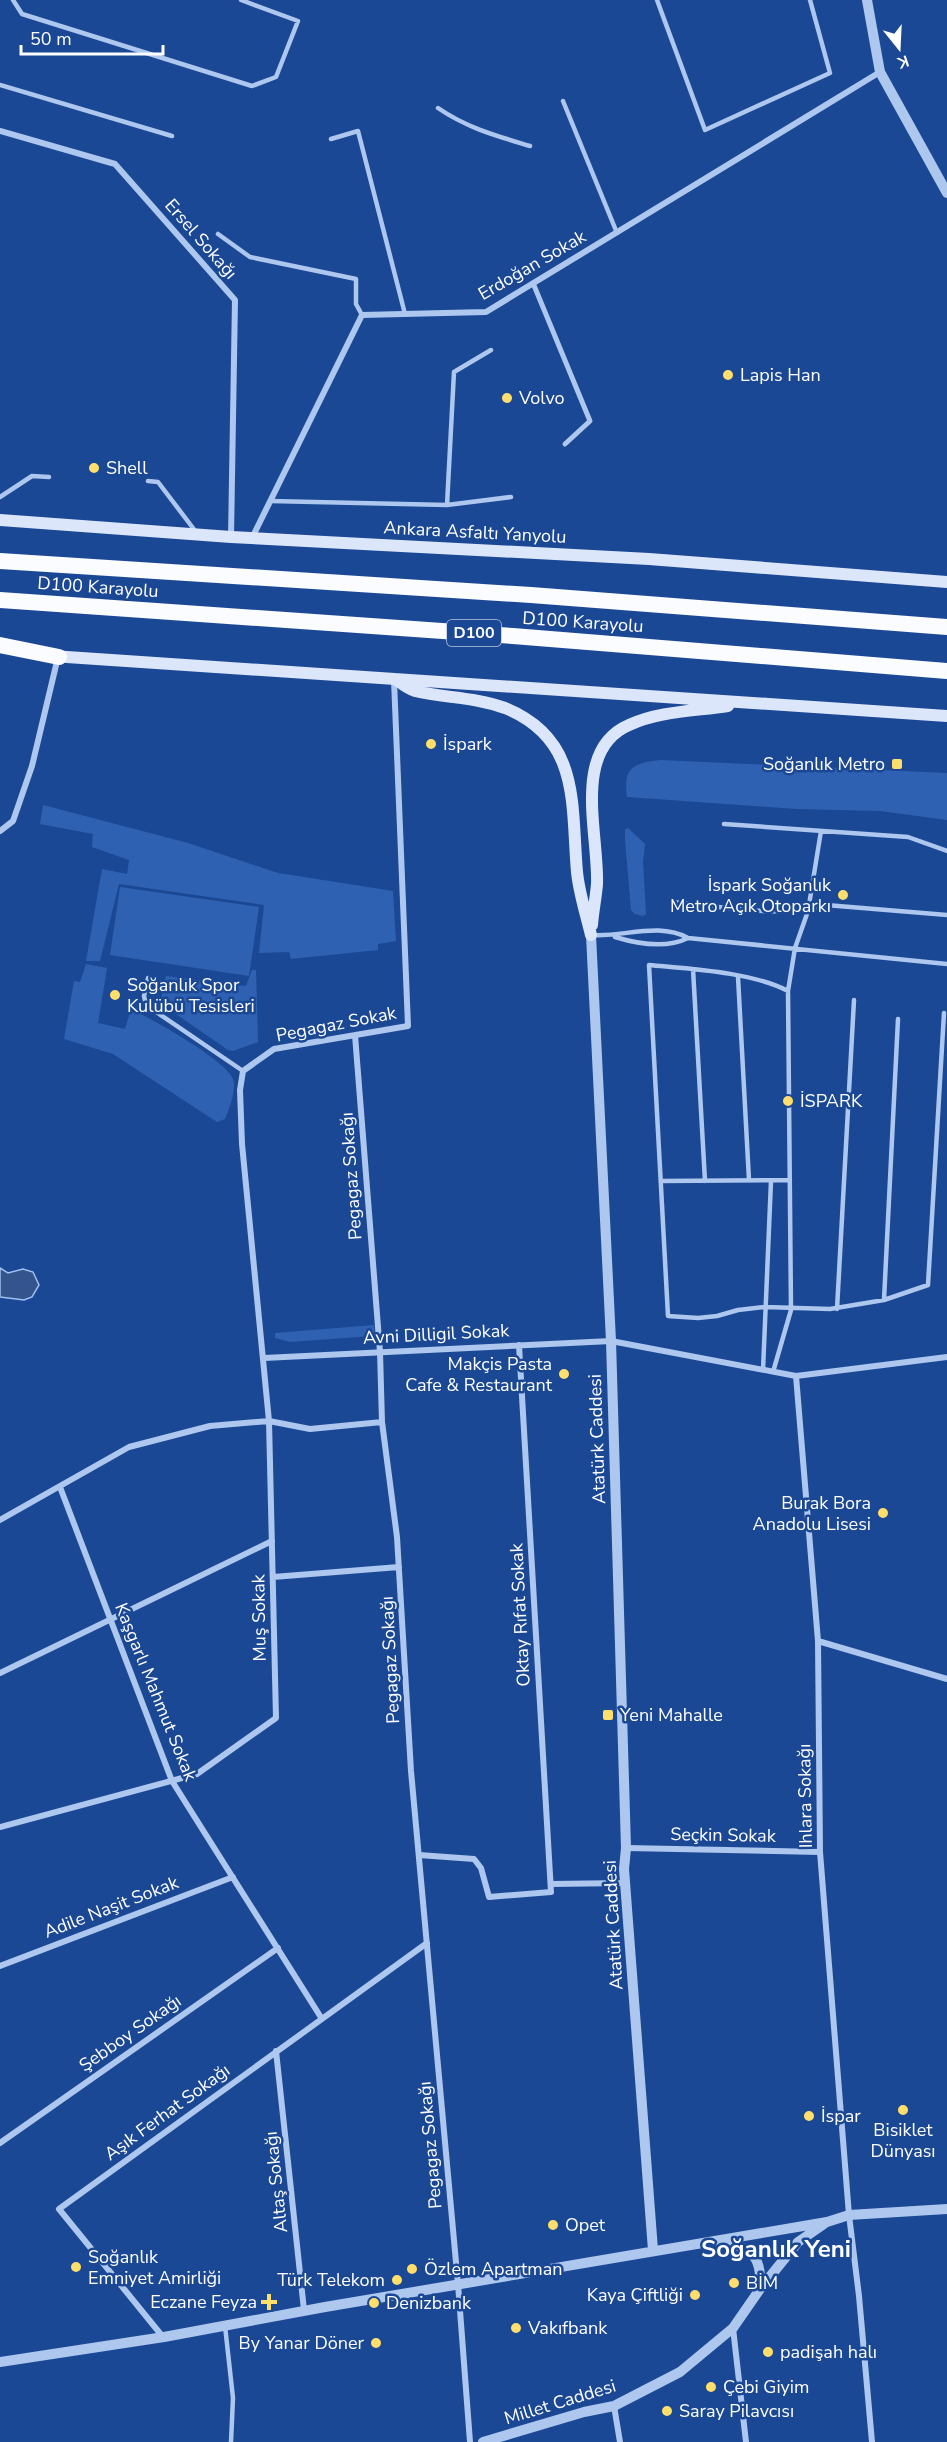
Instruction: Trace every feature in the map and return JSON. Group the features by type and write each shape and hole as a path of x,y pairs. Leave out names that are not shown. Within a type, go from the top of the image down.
{"highway":[{"name":"D100 Karayolu","path":"0,561 531,595 947,627"},
{"name":"D100 Karayolu","path":"0,600 501,635 947,671"},
{"path":"0,645 59,657"}],"main road":[{"name":"Ankara Asfaltı Yanyolu","path":"0,520 231,537 649,559 947,582"},
{"path":"0,654 947,716"},
{"path":"394,678 412,690 480,700 506,709 531,722 552,741 560,753 570,780 578,876 591,935"},
{"path":"591,935 597,883 593,829 594,771 597,757 613,735 628,725 645,719 753,703"}],"street":[{"path":"867,0 880,72 947,193"},
{"name":"Erdoğan Sokak","path":"362,315 486,312 880,72"},
{"name":"Ersel Sokağı","path":"0,131 115,164 235,300 231,537"},
{"path":"533,283 590,421 565,444"},
{"path":"252,538 362,315"},
{"path":"0,831 13,821 32,766 59,657"},
{"name":"Pegagaz Sokak","path":"243,1071 274,1049 408,1026 394,678"},
{"name":"Atatürk Caddesi","path":"591,935 611,1341 626,1848 625,1883 653,2250"},
{"name":"Pegagaz Sokağı","path":"355,1035 380,1352 382,1422 399,1567 411,1771 458,2284 470,2442"},
{"path":"243,1071 240,1090 242,1144 269,1421"},
{"name":"Avni Dilligil Sokak","path":"264,1358 611,1341 796,1376 947,1357"},
{"name":"Oktay Rıfat Sokak","path":"519,1345 551,1884"},
{"name":"Ihlara Sokağı","path":"796,1376 818,1641 820,1852 849,2215 860,2296 872,2442"},
{"path":"0,1520 129,1447 210,1425 269,1421 310,1429 382,1422"},
{"name":"Muş Sokak","path":"172,1780 197,1774 276,1718 269,1421"},
{"name":"Kaşgarlı Mahmut Sokak","path":"60,1487 172,1780 322,2019"},
{"path":"0,1672 272,1541"},
{"path":"273,1577 399,1567"},
{"path":"818,1641 947,1679"},
{"path":"0,1827 172,1780"},
{"name":"Seçkin Sokak","path":"626,1848 820,1852"},
{"path":"419,1855 474,1859 481,1868 489,1897 551,1892 551,1884 625,1883"},
{"name":"Adile Naşit Sokak","path":"0,1966 233,1876"},
{"name":"Aşık Ferhat Sokağı","path":"164,2337 59,2209 427,1943"},
{"name":"Şebboy Sokağı","path":"0,2143 278,1948"},
{"name":"Altaş Sokağı","path":"276,2051 304,2310"},
{"path":"0,2362 164,2337 304,2310 827,2222 849,2215 947,2209"},
{"name":"Millet Caddesi","path":"483,2442 584,2412 614,2406 680,2372 733,2328 760,2289 798,2242 827,2222"},
{"path":"722,2240 748,2249 761,2270 760,2289"},
{"path":"733,2328 746,2442"},
{"path":"614,2406 620,2442"}],"lane":[{"path":"13,0 22,14 252,86 276,77 298,21 241,0"},
{"path":"657,0 705,130 830,74 810,0"},
{"path":"0,85 172,136"},
{"path":"563,101 617,233"},
{"path":"438,108 454,119 484,133 530,146"},
{"path":"331,139 358,131 405,314"},
{"path":"218,234 250,257 356,279 356,304 362,315"},
{"path":"447,506 454,372 491,350"},
{"path":"0,497 32,476 49,477"},
{"path":"148,482 158,482 198,534"},
{"path":"270,501 447,506 511,497"},
{"path":"724,824 908,837 947,852"},
{"path":"773,1372 791,1310 788,991 795,948 808,911 821,831"},
{"path":"672,902 778,911 808,911 826,905 947,915"},
{"path":"612,936 638,931 677,932 688,938 947,964"},
{"path":"591,935 612,936 636,943 677,943 688,938"},
{"path":"788,991 772,982 693,969 649,965 668,1316 698,1318 765,1307 791,1310 837,1308 884,1300 928,1285 944,1013"},
{"path":"693,969 705,1181"},
{"path":"738,977 749,1180"},
{"path":"148,978 144,996 146,1005 243,1071"},
{"path":"837,1308 854,1000"},
{"path":"884,1300 897,1019"},
{"path":"763,1370 771,1180"},
{"path":"661,1181 790,1180"},
{"path":"225,2326 233,2398 231,2442"}],"shaded area":[{"path":"660,760 947,773 947,820 880,811 796,809 627,797 627,779 632,769 643,763"},
{"path":"43,805 188,843 278,873 393,891 396,941 378,944 378,950 291,959 289,952 259,953 264,905 119,884 100,961 86,961 102,869 127,874 129,860 92,847 93,834 40,824"},
{"path":"628,828 645,844 643,862 646,914 643,916 631,910 625,840 625,829"},
{"path":"120,887 259,907 249,976 110,955"},
{"path":"86,964 107,968 98,1023 125,1029 131,1009 186,1040 217,1061 227,1071 233,1079 234,1088 225,1119 217,1122 113,1054 64,1039 74,981 80,982"},
{"path":"252,970 256,970 258,1042 233,1051 228,1050 160,1003 166,976 246,986"},
{"path":"0,1268 8,1273 23,1269 33,1272 39,1285 32,1297 24,1300 0,1297"},
{"path":"374,1325 375,1334 372,1336 290,1342 275,1338 275,1333"}],"place":[{"name":"Lapis Han","path":"728,375"},
{"name":"Volvo","path":"507,398"},
{"name":"Shell","path":"94,468"},
{"name":"İspark","path":"431,744"},
{"name":"Soğanlık Metro","path":"897,764"},
{"name":"İspark Soğanlık Metro Açık Otoparkı","path":"843,895"},
{"name":"Soğanlık Spor Kulübü Tesisleri","path":"115,995"},
{"name":"İSPARK","path":"788,1101"},
{"name":"Makçis Pasta Cafe & Restaurant","path":"564,1374"},
{"name":"Burak Bora Anadolu Lisesi","path":"883,1513"},
{"name":"Yeni Mahalle","path":"608,1715"},
{"name":"Bisiklet Dünyası","path":"903,2110"},
{"name":"İspar","path":"809,2116"},
{"name":"Opet","path":"553,2225"},
{"name":"Soğanlık Emniyet Amirliği","path":"76,2267"},
{"name":"Özlem Apartman","path":"412,2269"},
{"name":"Türk Telekom","path":"397,2280"},
{"name":"BİM","path":"734,2283"},
{"name":"Kaya Çiftliği","path":"695,2295"},
{"name":"Eczane Feyza","path":"269,2302"},
{"name":"Denizbank","path":"374,2303"},
{"name":"Vakıfbank","path":"516,2328"},
{"name":"By Yanar Döner","path":"376,2343"},
{"name":"padişah halı","path":"768,2352"},
{"name":"Çebi Giyim","path":"711,2387"},
{"name":"Saray Pilavcısı","path":"667,2411"}],"district":[{"name":"Soğanlık Yeni","path":"776,2249"}]}
